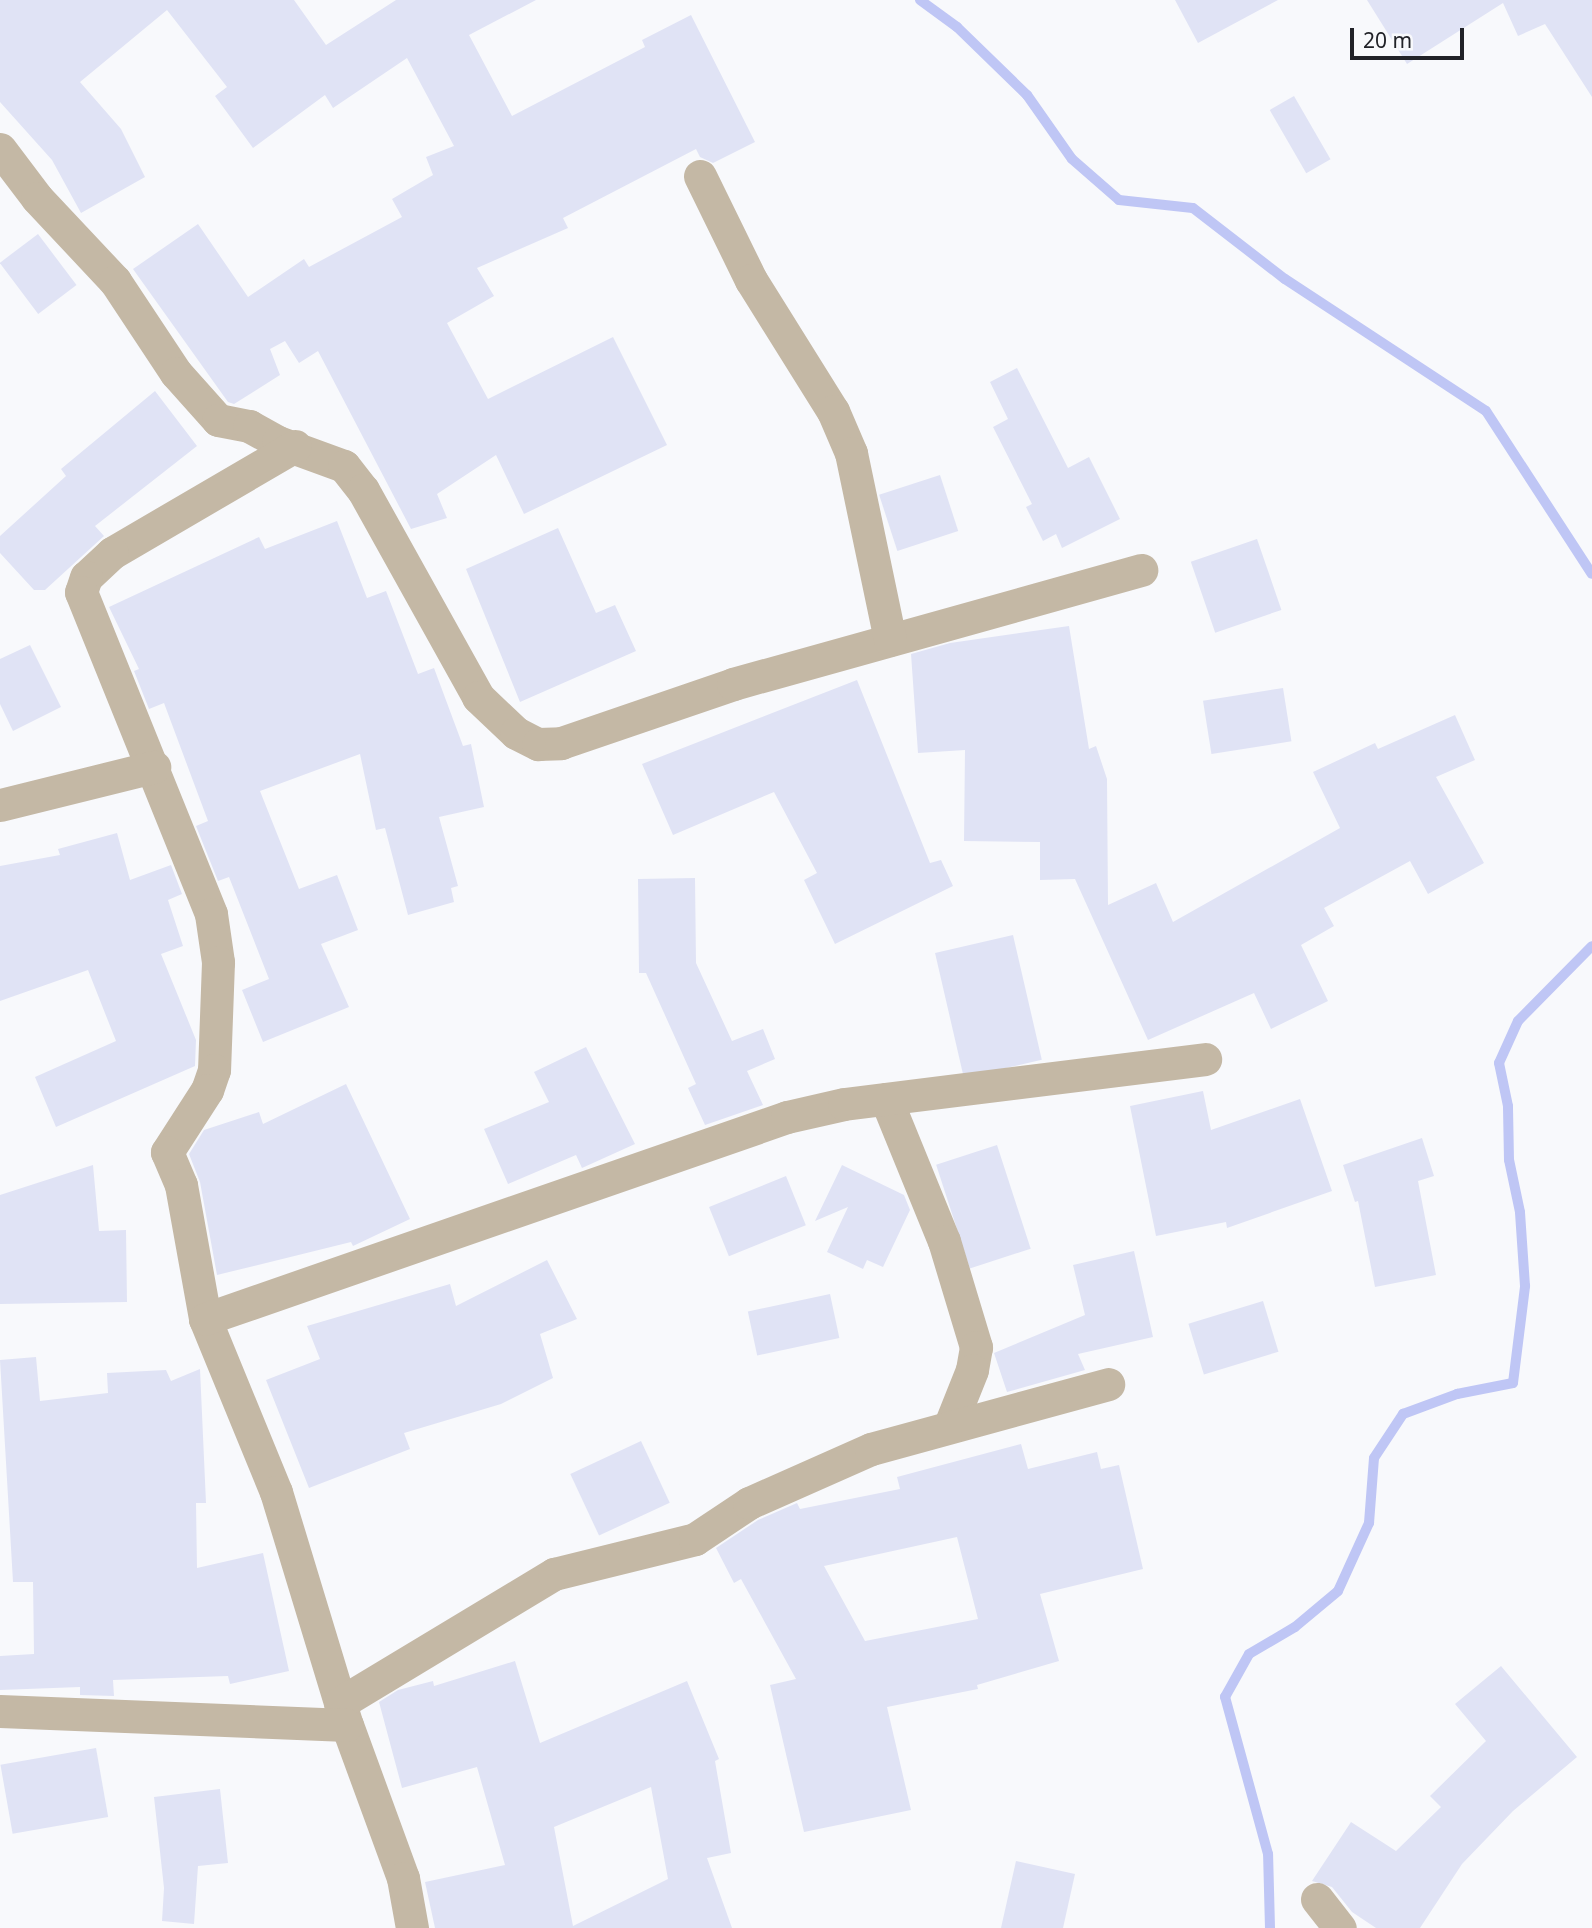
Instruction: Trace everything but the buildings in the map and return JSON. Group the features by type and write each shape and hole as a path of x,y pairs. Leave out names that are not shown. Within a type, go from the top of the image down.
{"street":[{"path":"0,149 45,207 115,281 176,373 218,420 249,426 344,466 363,490 478,697 516,733 538,744 561,743 733,684 1141,570"},
{"path":"700,176 751,280 833,411 851,453 890,640"},
{"path":"295,446 112,553 86,576 81,592 154,767 211,914 218,962 214,1070 207,1090 167,1152 181,1185 205,1319 276,1492 344,1714 403,1878 412,1928"},
{"path":"0,805 154,767"},
{"path":"205,1319 787,1117 886,1099 1205,1059"},
{"path":"886,1099 944,1241 975,1347 972,1370 950,1425"},
{"path":"0,1711 344,1714 554,1574 695,1539 749,1503 799,1478 950,1425 1108,1384"},
{"path":"1317,1899 1340,1928"}],"waterway":[{"path":"920,0 957,27 1027,95 1072,159 1119,200 1193,208 1285,279 1486,411 1592,574"},
{"path":"1270,1928 1268,1854 1225,1697 1249,1654 1295,1627 1338,1591 1369,1523 1374,1458 1403,1414 1457,1394 1513,1383 1525,1286 1520,1212 1509,1160 1508,1106 1499,1063 1518,1021 1592,946"}]}
